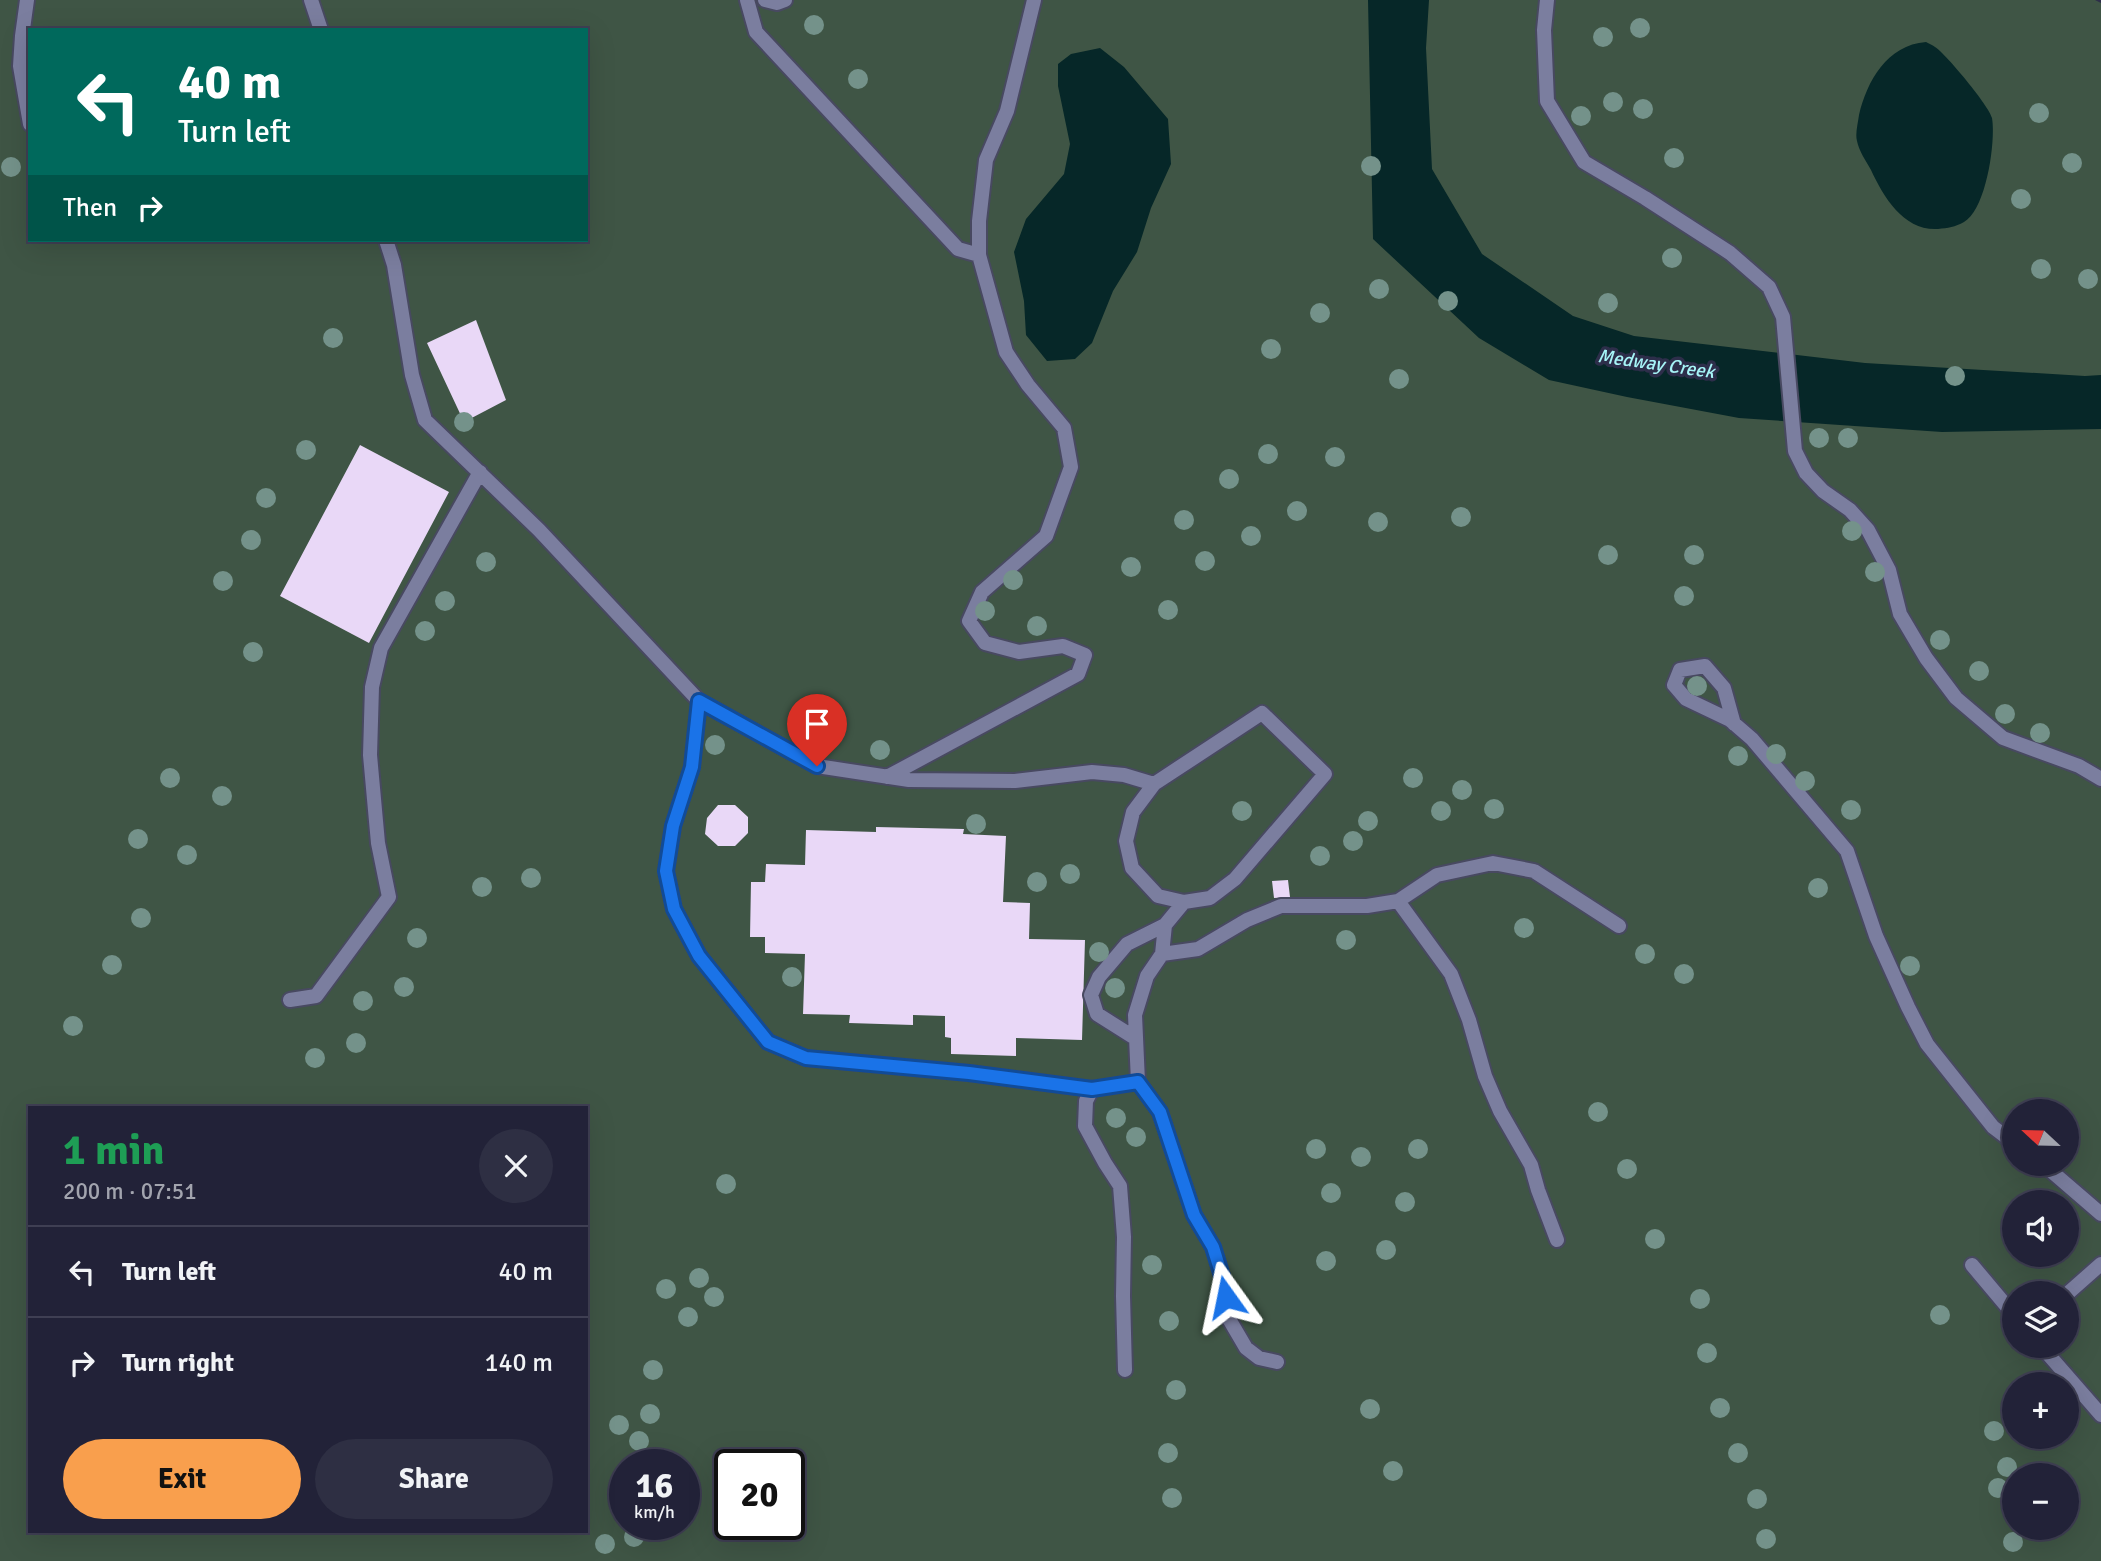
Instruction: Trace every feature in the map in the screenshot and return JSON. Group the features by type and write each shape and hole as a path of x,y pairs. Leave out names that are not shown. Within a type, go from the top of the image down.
{"lane":[{"path":"27,0 20,66 28,112"},
{"path":"311,0 320,28"},
{"path":"747,0 756,32 958,249 979,255"},
{"path":"765,0 777,3 785,0"},
{"path":"887,777 1078,674 1085,655 1063,646 1019,652 985,643 969,621 982,592 1046,536 1071,467 1064,428 1028,385 1006,352 979,255 979,221 986,160 1007,111 1034,0"},
{"path":"1547,0 1544,30 1547,101 1584,162 1730,253 1769,287 1783,317 1795,451 1805,473 1823,492 1850,510 1868,530 1889,570 1900,614 1926,658 1955,698 2003,738 2079,766 2101,779"},
{"path":"387,242 394,265 412,375 425,420 539,530 699,701 817,766 909,780 1015,780 1092,772 1124,775 1154,783"},
{"path":"290,1000 316,996 389,897 378,843 370,755 372,687 381,648 480,472"},
{"path":"1734,724 1724,688 1705,666 1680,670 1674,685 1686,699 1734,724 1752,739 1847,851 1876,936 1927,1044 1993,1127 2002,1134"},
{"path":"699,701 692,767 673,826 666,871 671,896 674,909 699,956 768,1042 806,1058 969,1073 1092,1089 1138,1082"},
{"path":"1262,713 1325,774 1235,879 1210,898 1184,902 1158,896 1132,868 1126,841 1133,812 1154,783 1262,713"},
{"path":"1162,954 1198,949 1247,920 1281,906 1367,906 1398,901 1437,875 1493,863 1534,871 1619,926"},
{"path":"1398,901 1451,974 1469,1020 1485,1076 1500,1111 1531,1165 1557,1240"},
{"path":"1135,1038 1097,1014 1091,995 1099,977 1127,944 1165,925 1184,902"},
{"path":"1165,925 1162,954 1147,976 1135,1015 1138,1082 1160,1112 1194,1215 1213,1247 1222,1276 1229,1319 1246,1348 1259,1359 1277,1362"},
{"path":"1092,1089 1086,1101 1085,1126 1120,1186 1124,1237 1125,1370"},
{"path":"2057,1176 2101,1214"},
{"path":"2079,1283 2101,1264"},
{"path":"1972,1265 2002,1301"},
{"path":"2051,1358 2101,1415"}],"shaded area":[{"path":"0,0 2095,0 2101,3 2101,1561 0,1561"}],"water":[{"name":"Medway Creek","path":"1368,0 1429,0 1426,48 1432,169 1482,254 1573,316 1634,336 1865,363 2101,375 2101,429 1942,432 1739,418 1549,380 1479,338 1373,239"},
{"path":"1926,42 1941,52 1976,93 1992,118 1993,129 1988,174 1972,215 1964,222 1938,229 1915,225 1897,211 1876,181 1856,138 1859,115 1867,90 1881,67 1900,50"},
{"path":"1100,48 1124,67 1168,119 1171,164 1151,208 1137,252 1113,291 1092,343 1075,359 1047,361 1026,335 1024,301 1014,252 1026,219 1064,174 1070,144 1058,86 1058,64 1071,54"}],"building":[{"path":"476,320 506,400 464,422 427,343"},
{"path":"360,445 449,492 369,643 280,596"},
{"path":"718,805 735,805 748,817 748,833 735,846 718,846 705,834 707,818"},
{"path":"876,827 964,829 963,834 1006,836 1003,902 1030,903 1029,939 1085,940 1082,1040 1016,1038 1016,1056 951,1054 951,1038 945,1037 945,1016 913,1015 913,1025 849,1023 850,1015 803,1014 805,954 765,953 765,937 750,937 751,882 765,882 766,864 805,865 806,830 876,832"},
{"path":"1288,880 1290,897 1274,898 1272,881"}],"route":[{"path":"817,766 699,701 692,767 673,826 666,871 674,909 699,956 768,1042 806,1058 969,1073 1092,1089 1138,1082 1160,1112 1194,1215 1213,1247 1226,1297"}]}
